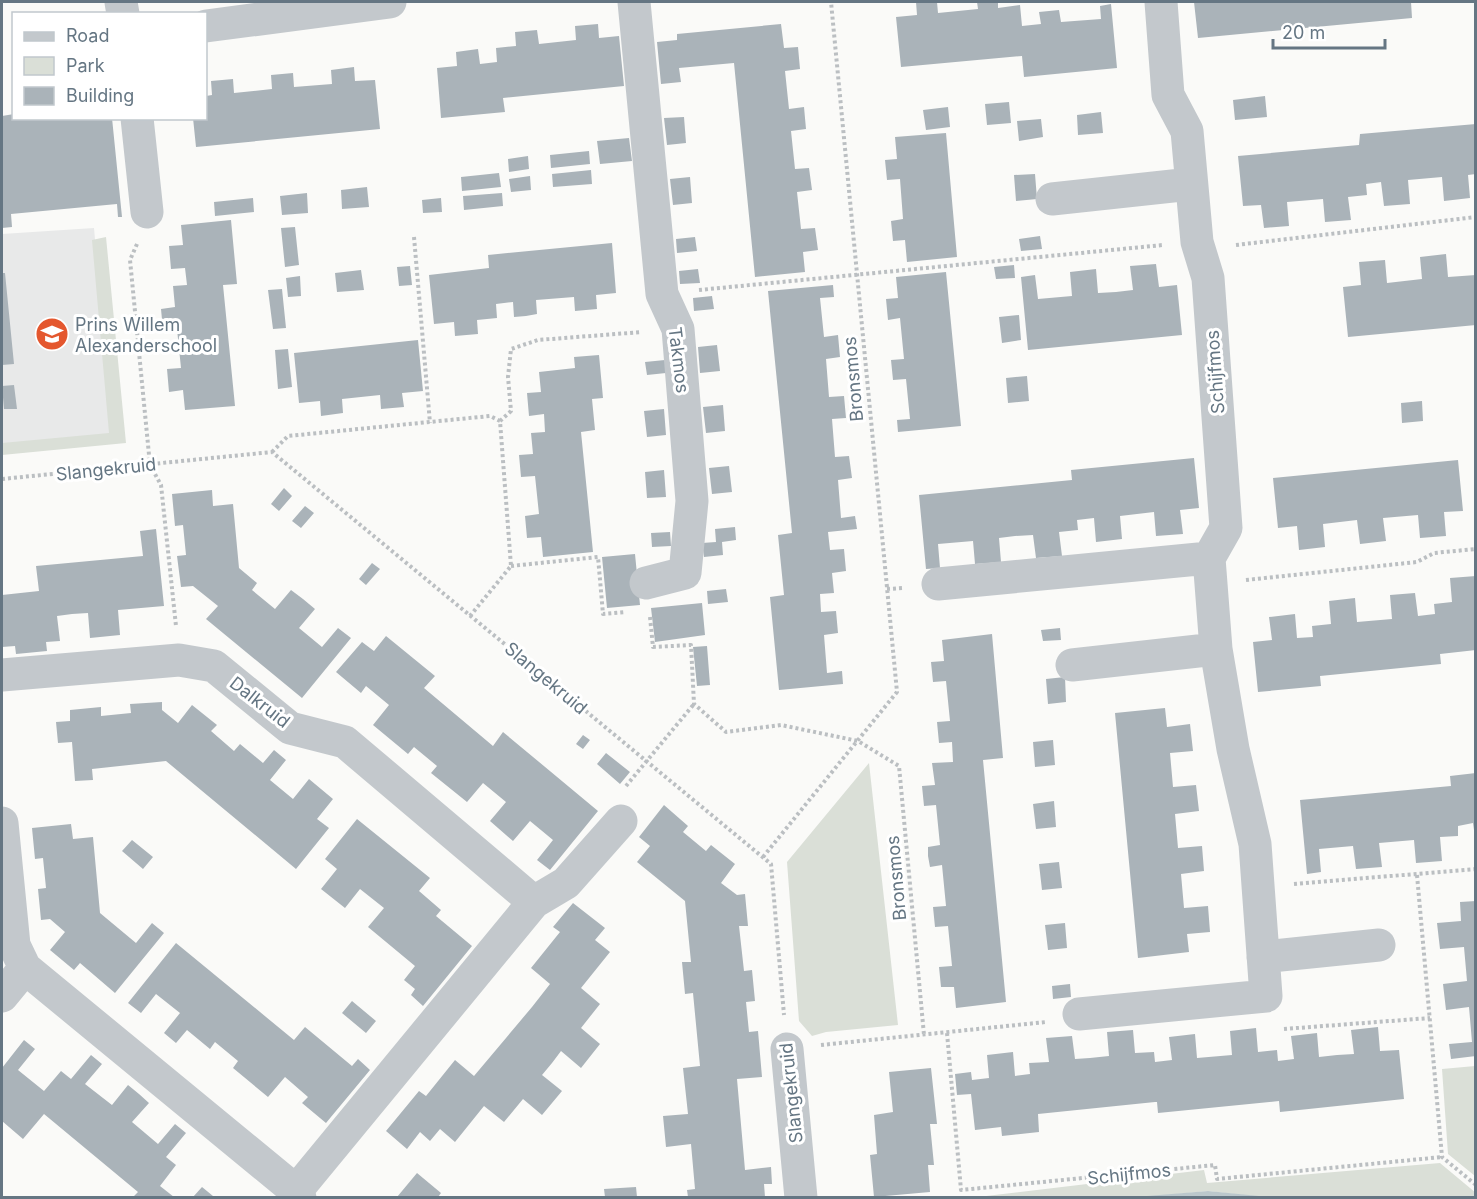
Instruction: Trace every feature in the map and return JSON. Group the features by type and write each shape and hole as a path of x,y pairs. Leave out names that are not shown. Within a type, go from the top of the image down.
{"street":[{"path":"207,26 390,2"},
{"name":"Takmos","path":"634,2 662,294 678,329 692,501 685,573 648,597"},
{"name":"Schijfmos","path":"1161,2 1168,95 1187,131 1197,242 1208,278 1226,528 1210,571"},
{"path":"137,120 147,212"},
{"path":"1052,199 1191,184"},
{"path":"938,584 1210,571 1216,649 1233,749 1256,844 1266,996 1079,1014"},
{"path":"1071,665 1216,649"},
{"name":"Dalkruid","path":"2,675 179,660 214,666 290,728 345,742 534,902"},
{"path":"2,823 14,945 25,968 298,1194 534,902 566,883 621,821"},
{"path":"1263,957 1379,945"},
{"path":"2,996 25,968"},
{"name":"Slangekruid","path":"787,1049 801,1197"}],"path":[{"name":"Bronsmos","path":"763,857 897,693 831,2"},
{"path":"147,212 146,222 130,260 150,465 161,485 179,660"},
{"path":"414,237 430,423"},
{"path":"662,294 857,275"},
{"path":"500,421 511,411 508,377 511,349 538,340 678,329"},
{"path":"272,452 288,436 490,416 500,421"},
{"path":"470,616 511,566 500,421"},
{"name":"Slangekruid","path":"2,479 272,452 771,864 787,1049"},
{"path":"1210,571 1417,562 1434,553 1476,549"},
{"path":"511,566 598,557 603,614 648,597 653,646 691,645 694,704 646,761"},
{"path":"694,704 726,732 781,725 858,741"},
{"name":"Bronsmos","path":"858,741 899,766 924,1035"},
{"path":"1258,887 1476,869"},
{"path":"1417,875 1442,1157 1476,1185"},
{"path":"1266,996 1270,1030 1430,1018"},
{"path":"787,1049 1063,1020 1079,1014"},
{"name":"Schijfmos","path":"947,1033 961,1190 1215,1165 1217,1179 1442,1157"}],"shaded area":[{"name":"Prins Willem Alexanderschool","path":"94,228 112,434 2,446 2,234"},
{"path":"1208,1191 1269,1197 1135,1197"}],"green space":[{"path":"106,237 126,443 2,455 2,443 109,433 92,240"},
{"path":"869,763 898,1025 826,1032 812,1036 799,1021 787,862"},
{"path":"1476,1066 1475,1176 1448,1154 1442,1069"},
{"path":"1440,1163 1476,1193 1475,1198 1269,1198 1208,1191 1135,1198 969,1198 1204,1170 1207,1183"}],"building":[{"path":"916,2 937,2 938,13 978,9 977,2 998,2 998,8 1020,5 1022,26 1041,24 1039,12 1059,10 1061,22 1101,19 1100,6 1111,4 1117,68 1024,77 1022,56 901,67 896,17 917,15"},
{"path":"1194,2 1411,2 1412,18 1198,38"},
{"path":"598,24 599,38 619,36 624,86 503,98 505,112 441,118 437,68 457,66 456,52 478,49 480,64 497,62 496,48 516,46 515,32 537,30 539,44 576,40 575,26"},
{"path":"781,24 784,48 798,47 800,69 785,71 789,109 804,107 806,129 791,131 795,169 809,168 812,190 797,192 801,229 815,228 818,250 803,252 805,272 755,277 734,63 679,68 681,82 661,84 657,42 677,40 677,34"},
{"path":"354,67 355,81 375,80 380,129 196,147 193,120 207,120 207,96 212,95 211,81 233,79 234,93 272,89 271,75 293,73 294,87 332,84 331,70"},
{"path":"1265,96 1267,117 1235,120 1233,100"},
{"path":"1009,102 1011,123 987,125 985,104"},
{"path":"948,107 950,127 926,130 923,110"},
{"path":"1101,112 1103,133 1078,135 1077,115"},
{"path":"12,114 12,120 112,120 122,217 118,217 117,204 11,214 12,227 2,228 2,116"},
{"path":"684,117 686,143 667,145 664,118"},
{"path":"1041,119 1043,137 1019,141 1017,121"},
{"path":"1476,124 1476,174 1468,175 1470,198 1444,201 1442,177 1408,180 1410,204 1384,206 1381,182 1366,184 1367,195 1348,197 1351,220 1325,222 1323,199 1287,202 1289,226 1264,228 1261,205 1243,206 1238,156 1359,145 1360,134"},
{"path":"946,133 957,257 907,262 905,240 893,241 891,221 903,219 900,179 887,180 885,160 897,159 895,137"},
{"path":"629,138 632,161 600,164 597,141"},
{"path":"589,151 590,164 551,168 550,155"},
{"path":"528,156 529,169 509,172 508,159"},
{"path":"591,170 592,184 553,187 552,174"},
{"path":"499,173 501,187 462,191 461,177"},
{"path":"1035,174 1037,199 1016,201 1014,175"},
{"path":"530,176 531,190 511,192 509,179"},
{"path":"690,177 692,203 673,205 670,179"},
{"path":"367,187 369,207 342,209 341,190"},
{"path":"307,193 308,213 282,215 280,196"},
{"path":"502,193 503,206 464,210 463,196"},
{"path":"253,198 254,212 215,216 214,202"},
{"path":"441,198 442,212 423,213 422,200"},
{"path":"231,220 237,284 223,285 235,406 185,410 183,390 169,392 167,369 181,368 177,329 163,330 161,309 175,307 173,286 187,285 185,268 171,269 169,246 183,245 181,225"},
{"path":"295,227 299,265 285,267 281,228"},
{"path":"1040,236 1042,249 1021,251 1019,239"},
{"path":"695,237 697,251 677,253 676,239"},
{"path":"612,243 616,293 596,295 597,309 575,311 574,297 536,300 537,314 514,317 513,302 496,304 497,318 477,320 478,334 455,336 454,322 434,324 429,275 489,268 488,255"},
{"path":"1446,254 1448,277 1476,275 1476,325 1348,337 1343,287 1361,285 1359,262 1385,260 1387,283 1422,279 1420,257"},
{"path":"1156,264 1159,287 1177,285 1182,335 1028,350 1021,277 1035,275 1038,299 1072,296 1070,272 1096,269 1098,293 1116,292 1133,290 1130,266"},
{"path":"1014,265 1015,278 996,279 994,267"},
{"path":"410,266 412,285 399,286 397,267"},
{"path":"698,269 700,283 680,284 679,271"},
{"path":"361,270 364,290 337,292 335,273"},
{"path":"946,272 961,426 898,432 897,420 910,419 906,379 893,380 891,360 904,359 900,318 888,320 886,299 898,298 896,277"},
{"path":"2,273 5,273 14,364 2,365"},
{"path":"300,276 301,296 288,297 286,278"},
{"path":"833,285 834,297 820,298 824,337 838,335 840,357 826,359 829,397 844,396 846,418 832,419 835,457 849,456 852,478 838,480 841,518 855,516 857,529 828,532 830,550 844,549 846,571 832,573 834,593 820,594 821,612 836,611 838,633 824,635 827,673 842,671 843,684 779,690 770,597 784,595 778,535 792,533 768,291"},
{"path":"282,289 286,328 273,329 268,290"},
{"path":"712,296 714,309 694,311 693,298"},
{"path":"1019,315 1021,340 1002,343 999,317"},
{"path":"418,340 423,391 402,393 404,407 381,409 380,395 342,399 343,413 321,416 320,401 299,403 294,353"},
{"path":"717,345 720,371 700,373 698,347"},
{"path":"288,349 292,387 278,389 275,350"},
{"path":"599,355 603,398 592,399 595,430 581,432 593,552 543,557 541,537 527,538 525,516 539,514 535,476 521,477 519,455 533,454 531,433 545,432 544,414 529,416 527,393 541,392 539,372 575,368 574,357"},
{"path":"665,360 666,373 647,375 645,362"},
{"path":"1027,376 1029,401 1008,403 1006,378"},
{"path":"14,385 17,409 4,409 2,386"},
{"path":"1422,401 1423,421 1402,423 1401,403"},
{"path":"723,405 725,431 706,433 703,407"},
{"path":"664,409 666,435 647,437 644,411"},
{"path":"1194,458 1199,508 1180,510 1183,534 1156,536 1154,512 1120,516 1122,539 1096,542 1094,518 1077,520 1078,530 1059,532 1062,556 1036,558 1033,535 1015,536 999,538 1001,562 975,564 973,541 938,544 940,568 926,569 919,495 1072,480 1071,470"},
{"path":"1458,460 1463,511 1444,512 1446,536 1420,538 1418,515 1383,518 1386,541 1360,544 1357,520 1323,524 1325,547 1299,550 1297,526 1278,528 1273,478"},
{"path":"729,466 732,492 712,494 709,468"},
{"path":"664,470 666,497 647,498 645,472"},
{"path":"284,488 292,496 279,511 271,504"},
{"path":"212,490 213,506 233,504 239,568 257,583 252,590 275,609 291,590 303,599 315,609 299,628 322,647 338,628 351,638 302,698 206,619 218,606 193,586 181,587 177,556 186,555 183,525 175,526 172,494"},
{"path":"305,506 314,513 301,528 292,521"},
{"path":"735,527 736,540 722,542 723,555 704,557 702,543 716,542 715,529"},
{"path":"156,529 164,606 118,610 120,635 90,638 88,613 72,614 57,616 60,641 46,642 47,651 16,654 15,646 2,647 2,595 39,591 36,566 143,556 140,531"},
{"path":"670,532 671,546 652,547 651,533"},
{"path":"635,554 640,605 607,608 602,557"},
{"path":"372,563 380,569 366,585 359,579"},
{"path":"1476,576 1476,650 1440,654 1441,664 1320,676 1321,686 1258,692 1253,642 1272,640 1269,617 1295,614 1297,638 1313,637 1312,626 1331,624 1329,601 1355,598 1357,622 1392,619 1390,595 1415,593 1418,616 1435,614 1434,604 1452,602 1450,578"},
{"path":"726,589 728,602 708,604 707,591"},
{"path":"702,603 705,635 655,642 651,608"},
{"path":"1060,628 1061,640 1043,641 1041,630"},
{"path":"992,634 1003,758 983,760 1006,1002 956,1008 954,987 941,987 939,967 952,966 948,926 935,927 933,907 946,906 942,865 930,867 928,856 928,847 940,845 936,805 924,806 922,786 935,785 932,763 953,762 952,742 939,743 937,722 950,721 946,681 933,682 931,662 944,661 942,640"},
{"path":"386,636 435,676 424,688 493,746 503,732 598,811 550,870 537,860 553,840 530,821 513,841 490,821 506,802 483,783 467,802 431,773 437,766 414,747 408,754 373,725 389,705 366,686 361,693 336,672 362,642 374,651"},
{"path":"707,646 710,685 697,686 693,647"},
{"path":"1065,677 1066,702 1048,704 1046,679"},
{"path":"162,702 162,710 178,723 192,705 217,725 211,731 234,751 240,744 263,763 274,750 286,760 270,780 293,799 309,779 333,799 317,819 329,828 296,869 166,761 92,769 93,780 75,781 72,742 58,743 56,722 70,721 70,710 101,707 101,716 131,713 130,704"},
{"path":"1165,708 1167,727 1190,724 1193,751 1170,753 1173,787 1196,785 1199,811 1175,814 1178,848 1202,846 1204,871 1181,874 1184,908 1208,906 1210,932 1187,934 1189,952 1138,958 1115,713"},
{"path":"583,735 590,740 583,749 576,744"},
{"path":"1053,740 1055,765 1035,767 1033,742"},
{"path":"606,753 630,772 620,784 597,764"},
{"path":"1476,773 1476,830 1474,830 1473,823 1458,826 1458,836 1440,837 1442,861 1416,863 1414,840 1379,843 1382,867 1356,869 1353,846 1319,849 1321,872 1307,874 1300,800 1451,786 1450,776"},
{"path":"1054,801 1056,827 1036,829 1033,804"},
{"path":"664,805 688,826 683,832 706,851 711,845 735,864 721,883 737,895 745,894 748,926 739,926 744,971 752,970 755,1001 746,1002 749,1032 758,1031 762,1077 737,1079 745,1170 771,1167 772,1184 764,1184 765,1197 688,1197 687,1190 695,1189 691,1144 666,1147 663,1116 688,1114 683,1068 700,1066 693,993 685,994 682,962 691,962 685,901 637,862 650,846 639,837"},
{"path":"357,819 430,878 419,891 441,910 436,916 472,946 423,1006 411,995 415,989 404,980 415,966 368,927 384,908 360,889 345,908 321,889 337,869 325,859"},
{"path":"71,824 73,839 93,837 100,913 136,943 152,923 164,933 115,993 80,963 74,970 50,950 65,932 50,919 41,920 38,889 46,888 43,858 35,859 32,828"},
{"path":"132,840 153,857 143,869 122,851"},
{"path":"1059,862 1062,888 1042,890 1039,864"},
{"path":"1476,901 1476,1056 1451,1059 1449,1044 1472,1042 1469,1007 1446,1010 1443,984 1467,981 1464,947 1440,949 1437,923 1461,921 1460,902"},
{"path":"573,903 605,928 595,940 610,952 581,988 600,1004 581,1028 600,1044 581,1068 561,1051 542,1075 562,1091 542,1115 523,1099 504,1122 484,1106 455,1142 440,1129 430,1141 420,1132 407,1149 386,1131 419,1091 426,1096 455,1060 474,1076 532,1007 550,984 531,968 560,932 553,927"},
{"path":"1065,923 1067,948 1048,950 1045,925"},
{"path":"176,943 294,1040 305,1027 352,1066 358,1059 370,1070 326,1123 302,1103 308,1097 285,1077 268,1097 233,1068 238,1061 215,1042 210,1049 187,1030 176,1043 164,1033 180,1013 156,994 141,1013 128,1003"},
{"path":"1070,984 1071,997 1053,999 1052,986"},
{"path":"352,1001 376,1021 366,1033 342,1013"},
{"path":"1378,1027 1380,1051 1399,1050 1404,1099 1280,1112 1279,1101 1158,1113 1157,1102 1155,1102 1038,1114 1039,1132 1002,1136 1001,1127 975,1130 971,1094 957,1095 955,1074 971,1072 972,1080 989,1078 987,1055 1013,1052 1015,1076 1030,1074 1029,1063 1049,1062 1046,1038 1072,1036 1075,1059 1090,1058 1109,1056 1107,1032 1133,1030 1135,1053 1154,1052 1155,1062 1172,1060 1169,1037 1195,1034 1197,1058 1232,1055 1230,1031 1256,1028 1258,1052 1277,1050 1278,1061 1294,1059 1291,1036 1317,1033 1319,1057 1354,1054 1351,1030"},
{"path":"24,1040 35,1049 18,1070 44,1091 61,1071 71,1079 91,1055 102,1064 85,1084 112,1105 128,1085 139,1094 149,1103 132,1122 158,1144 175,1124 186,1133 166,1157 176,1165 160,1186 174,1197 133,1197 138,1192 44,1114 23,1139 2,1121 2,1068"},
{"path":"931,1068 937,1124 930,1124 934,1165 928,1165 930,1192 874,1197 870,1155 877,1154 874,1115 893,1112 889,1072"},
{"path":"417,1173 441,1193 438,1197 397,1197"},
{"path":"202,1187 213,1196 193,1197"},
{"path":"636,1187 637,1197 605,1197 604,1189"}],"place":[{"name":"Prins Willem Alexanderschool","path":"52,334"}]}
